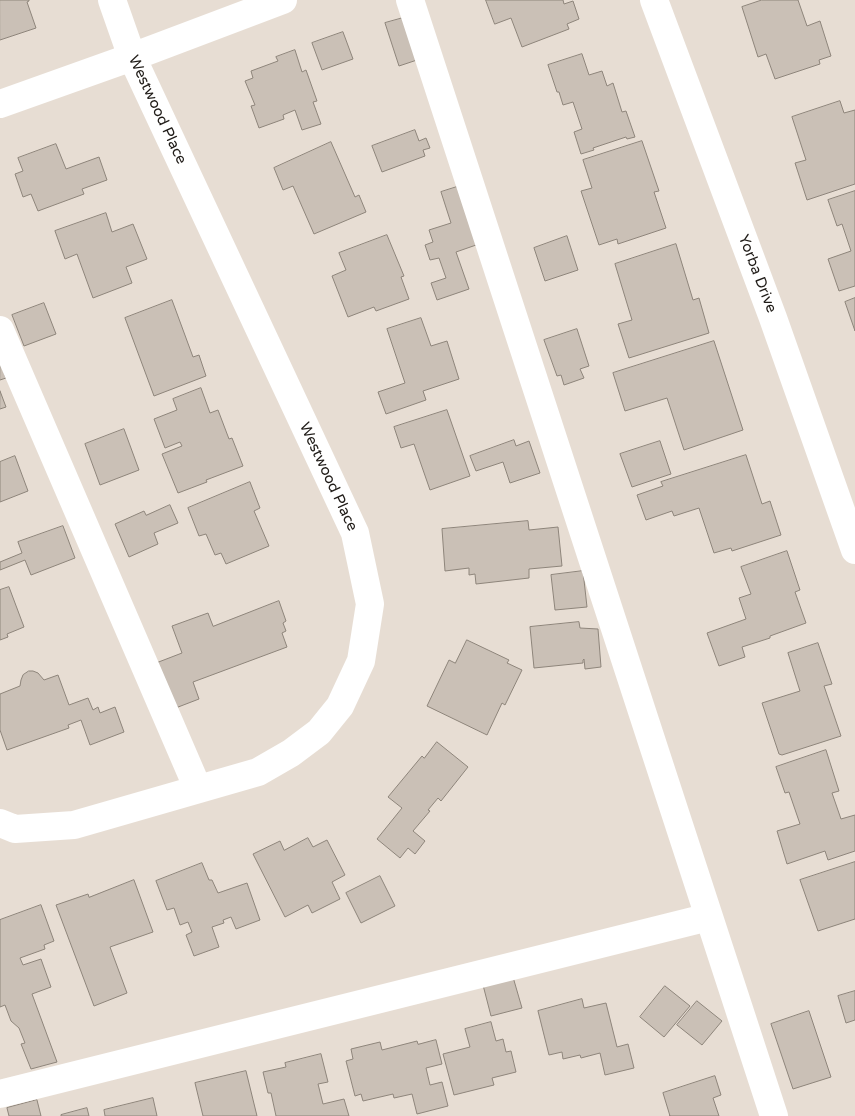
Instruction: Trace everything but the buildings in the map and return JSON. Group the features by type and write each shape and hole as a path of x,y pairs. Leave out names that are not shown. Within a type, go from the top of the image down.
{"street":[{"name":"Westwood Place","path":"0,824 15,828 74,825 258,772 291,753 319,732 340,706 361,661 370,604 355,533 132,57 112,0"},
{"path":"0,104 284,0"},
{"path":"410,0 774,1116"},
{"name":"Yorba Drive","path":"654,0 774,318 855,550"},
{"path":"0,330 198,789"},
{"path":"0,1094 709,917"}]}
